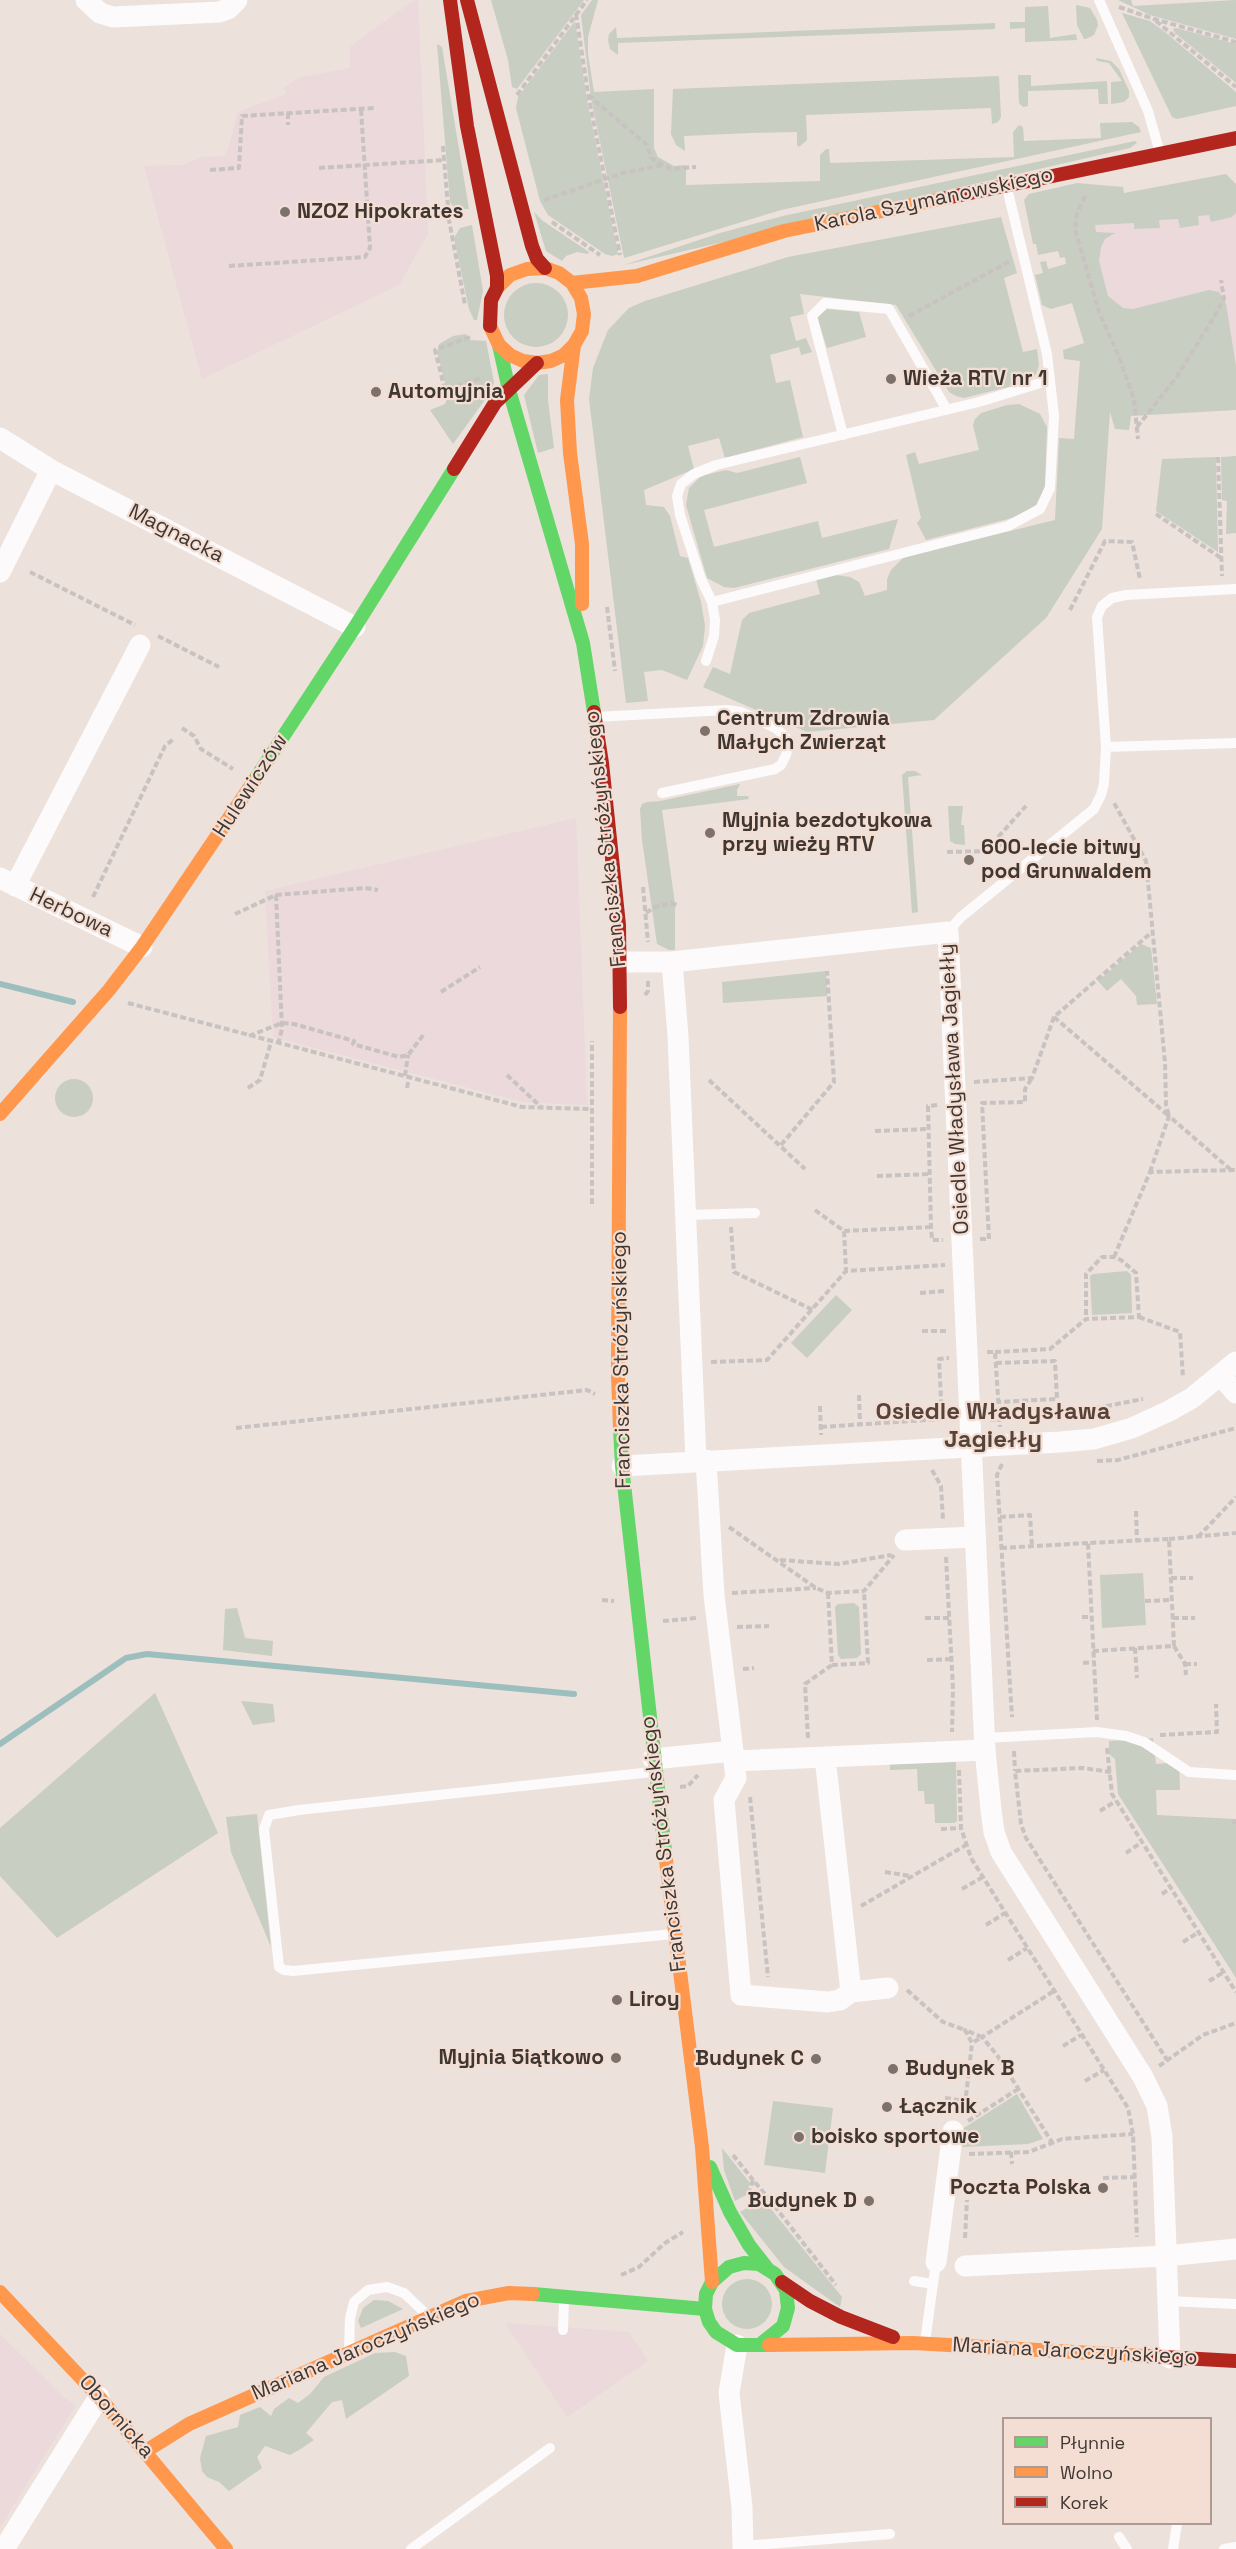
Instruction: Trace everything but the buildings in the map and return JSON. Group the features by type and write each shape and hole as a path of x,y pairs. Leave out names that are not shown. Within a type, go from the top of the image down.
{"street":[{"path":"86,0 100,14 113,17 219,12 228,9 237,0"},
{"path":"450,0 467,126 497,276 497,288"},
{"path":"467,0 532,246 537,259 545,268"},
{"name":"Karola Szymanowskiego","path":"572,283 637,276 784,231 1236,138"},
{"path":"582,331 584,314 581,298 572,283 559,273 545,268 527,269 510,275 497,288 491,300 490,327 499,345 510,355 523,361 537,363 551,361 564,355 600,309"},
{"name":"Karola Szymanowskiego","path":"617,294 637,276"},
{"name":"Franciszka Stróżyńskiego","path":"499,345 509,390 583,643 595,717 609,832 619,925 620,962 618,1376 622,1466 654,1765 702,2147 712,2282"},
{"name":"Franciszka Stróżyńskiego","path":"574,345 567,400 570,453 582,544 583,643"},
{"name":"Hulewiczów","path":"0,1114 109,990 142,947 355,627 495,403 537,363"},
{"path":"474,439 490,436"},
{"name":"Magnacka","path":"0,438 51,470 355,627"},
{"path":"514,446 531,465"},
{"path":"0,572 51,470"},
{"path":"7,882 147,637"},
{"name":"Herbowa","path":"7,882 142,947"},
{"name":"Osiedle Władysława Jagiełły","path":"620,962 672,962 948,932 985,1744 994,1832 1001,1852 1143,2077 1157,2106 1162,2137 1170,2358"},
{"path":"672,962 678,1036 693,1363 717,1616 736,1778 724,1800 741,1995 828,2002 840,2000 851,1992 888,1988"},
{"path":"622,1466 1071,1441 1094,1438 1132,1428 1169,1412 1228,1369 1236,1393"},
{"path":"902,1549 976,1543"},
{"path":"654,1765 822,1749 956,1751 985,1744"},
{"path":"822,1749 851,1992"},
{"path":"936,2262 953,2131"},
{"name":"Franciszka Stróżyńskiego","path":"702,2147 730,2212 749,2245 766,2268"},
{"path":"965,2266 1166,2256 1236,2249"},
{"path":"752,2263 766,2268 782,2282 788,2299 787,2318 777,2333 762,2343 737,2345 726,2340 709,2322 705,2309 706,2294 712,2282 722,2270 736,2264 752,2263"},
{"name":"Mariana Jaroczyńskiego","path":"782,2282 810,2301 841,2317 919,2344"},
{"name":"Obornicka","path":"0,2292 99,2397 226,2549"},
{"name":"Mariana Jaroczyńskiego","path":"146,2451 189,2424 466,2301 509,2293 564,2295 705,2309"},
{"name":"Mariana Jaroczyńskiego","path":"762,2343 919,2344 1236,2361"},
{"path":"737,2345 729,2393 742,2507 743,2547"},
{"path":"4,2549 99,2397"}],"lane":[{"path":"1099,0 1148,111 1160,154"},
{"path":"711,602 1008,526 1040,510 1050,488 1054,416 1047,354 1006,184"},
{"path":"843,435 812,316 825,303 889,309 948,410"},
{"path":"706,661 714,636 715,620 711,602 680,515 677,496 681,484 694,474 716,465 948,410 1050,380"},
{"path":"948,932 961,917 1094,809 1104,784 1106,747 1097,617 1102,606 1112,598 1236,589"},
{"path":"595,717 728,710 761,721 777,729 786,738 788,746 786,755 781,765 775,769 662,793"},
{"path":"1106,747 1236,742"},
{"path":"686,1215 755,1213"},
{"path":"985,1744 1097,1732 1126,1736 1144,1742 1189,1772 1236,1775"},
{"path":"654,1765 269,1815 264,1828 279,1966 284,1970 293,1971 675,1933"},
{"path":"919,2344 936,2262"},
{"path":"914,2281 933,2284"},
{"path":"349,2352 350,2318 354,2302 368,2290 387,2287 404,2293 429,2316"},
{"path":"563,2330 564,2295"},
{"path":"1168,2301 1236,2304"},
{"path":"411,2549 550,2448"},
{"path":"1173,2549 1177,2525"},
{"path":"743,2547 890,2534"},
{"path":"1119,2537 1127,2549"},
{"path":"1224,2549 1236,2547"}],"path":[{"path":"515,99 587,0"},
{"path":"1114,5 1236,42"},
{"path":"576,14 588,94 620,256 617,263"},
{"path":"1154,19 1236,87"},
{"path":"588,94 647,145 651,158 671,169 696,167"},
{"path":"210,170 239,168 243,116 374,108"},
{"path":"229,266 365,257 370,248 361,109"},
{"path":"288,113 288,125"},
{"path":"442,137 449,220 466,312"},
{"path":"319,168 445,160"},
{"path":"537,202 604,178 652,165 664,165"},
{"path":"1085,196 1077,213 1075,229 1099,312 1134,399 1137,439"},
{"path":"550,220 603,257"},
{"path":"896,323 1022,255"},
{"path":"1137,428 1176,378 1212,322 1224,299 1221,280"},
{"path":"471,331 473,338 435,350 444,386 445,389 484,377"},
{"path":"482,368 486,384"},
{"path":"1218,457 1222,576"},
{"path":"1156,514 1221,558"},
{"path":"1070,610 1105,541 1132,542 1140,581"},
{"path":"30,572 147,637 219,667"},
{"path":"182,728 194,736 201,749 241,774"},
{"path":"93,897 165,746 175,738"},
{"path":"1109,803 1112,799 1119,808 1146,861 1165,1063 1166,1105 1169,1116 1150,1172 1114,1257"},
{"path":"947,852 992,850 1000,845 999,836 1026,806"},
{"path":"235,914 276,895 365,888 378,890"},
{"path":"276,895 282,1023 278,1044"},
{"path":"646,913 655,907 671,903 678,905"},
{"path":"975,1103 1025,1102 1025,1089 1032,1078 1053,1017 1152,932"},
{"path":"441,992 480,967"},
{"path":"781,1145 834,1082 827,971"},
{"path":"125,1002 522,1107 591,1110"},
{"path":"1053,1017 1234,1170"},
{"path":"249,1036 282,1023 354,1041 353,1044 399,1057 408,1054 424,1034"},
{"path":"248,1088 260,1080 271,1042"},
{"path":"407,1088 408,1054"},
{"path":"507,1075 542,1107"},
{"path":"966,1083 1032,1078"},
{"path":"709,1080 805,1169"},
{"path":"975,1239 989,1239 982,1103"},
{"path":"941,1104 928,1106 931,1227 932,1239 946,1240 947,1248"},
{"path":"875,1131 928,1129"},
{"path":"1150,1172 1234,1170"},
{"path":"877,1176 930,1174"},
{"path":"815,1210 844,1231 931,1227"},
{"path":"731,1223 734,1272 813,1310"},
{"path":"693,1363 768,1360 846,1271 844,1231"},
{"path":"948,1257 949,1274"},
{"path":"1086,1318 1086,1274 1102,1257 1114,1257 1136,1273 1139,1317"},
{"path":"846,1271 948,1265"},
{"path":"920,1293 949,1291 949,1282"},
{"path":"980,1352 1050,1349 1086,1318 1139,1317 1180,1332 1184,1385 1186,1383"},
{"path":"922,1331 951,1331 951,1340"},
{"path":"949,1426 942,1419 939,1359 952,1358 952,1349"},
{"path":"995,1352 999,1419"},
{"path":"996,1363 1055,1361 1057,1399 998,1402"},
{"path":"236,1428 587,1390 599,1396"},
{"path":"859,1395 860,1424"},
{"path":"1016,1418 1076,1412 1152,1397"},
{"path":"820,1406 821,1427 942,1419"},
{"path":"1002,1464 997,1475 1012,1717"},
{"path":"1198,1537 1236,1497"},
{"path":"1136,1511 1137,1541"},
{"path":"1000,1517 1030,1515 1032,1546"},
{"path":"724,1534 723,1522 816,1588 828,1593 864,1591 902,1549"},
{"path":"976,1543 1002,1548 1236,1533"},
{"path":"1168,1539 1174,1646 1185,1664 1186,1676"},
{"path":"1088,1544 1097,1732"},
{"path":"778,1559 838,1564 902,1549"},
{"path":"1171,1578 1193,1578"},
{"path":"730,1582 731,1593 816,1588"},
{"path":"808,1741 805,1684 832,1665 868,1663 864,1591"},
{"path":"828,1593 832,1665"},
{"path":"602,1600 615,1601"},
{"path":"1145,1601 1172,1600"},
{"path":"659,1620 666,1622 717,1616"},
{"path":"1082,1617 1091,1617"},
{"path":"925,1618 950,1618"},
{"path":"1173,1618 1195,1618"},
{"path":"735,1628 769,1626"},
{"path":"1093,1651 1174,1646"},
{"path":"1135,1648 1137,1678"},
{"path":"927,1660 952,1659 952,1735 959,1760 961,1828 971,1858 1128,2108 1133,2134 1138,2257"},
{"path":"1083,1663 1094,1662"},
{"path":"1185,1664 1197,1664"},
{"path":"739,1669 754,1668"},
{"path":"1216,1704 1217,1732 1106,1737 1112,1794 1236,1992"},
{"path":"798,1742 808,1741 822,1749"},
{"path":"1111,1772 1083,1768 1016,1771 1021,1824 1026,1838 1167,2060"},
{"path":"749,1787 770,1997"},
{"path":"1100,1811 1116,1801"},
{"path":"942,1829 961,1828"},
{"path":"1126,1852 1142,1842"},
{"path":"843,1917 966,1845"},
{"path":"885,1872 912,1876"},
{"path":"962,1889 983,1877"},
{"path":"1162,1894 1171,1888"},
{"path":"986,1925 1005,1913"},
{"path":"1184,1942 1199,1932"},
{"path":"1008,1960 1027,1948"},
{"path":"1209,1981 1224,1972"},
{"path":"888,1988 905,1988 943,2022 982,2037 997,2055 1053,2144"},
{"path":"972,2043 1054,1991"},
{"path":"1118,2092 1203,2035 1236,2023"},
{"path":"964,2030 972,2043 963,2124 1018,2088"},
{"path":"1062,2046 1081,2035"},
{"path":"1085,2081 1104,2070"},
{"path":"945,2098 966,2101"},
{"path":"950,2155 1029,2152 1062,2139 1133,2134"},
{"path":"1011,2152 1012,2164"},
{"path":"1103,2178 1135,2177"},
{"path":"769,2199 745,2203 753,2180 769,2199 842,2293"},
{"path":"615,2278 639,2267 665,2243 689,2229"}],"shaded area":[{"path":"414,0 418,0 428,234 399,285 202,379 144,166 183,165 201,157 226,156 238,112 286,94 284,88 298,78 350,68 350,47"},
{"path":"491,0 584,0 517,89 512,87 508,60"},
{"path":"592,0 598,0 588,37 588,54 594,92 654,89 654,148 658,157 674,166 686,165 686,185 820,181 820,155 826,149 829,149 830,163 1014,157 1013,132 1019,125 1023,127 1024,141 1101,138 1100,123 1132,122 1139,127 1141,132 781,210 624,258 591,98 581,15"},
{"path":"1118,0 1131,0 1133,6 1236,0 1236,39 1150,15"},
{"path":"1076,5 1090,8 1097,20 1098,25 1094,35 1086,39 1077,25"},
{"path":"1048,6 1050,38 1076,34 1077,40 1025,42 1025,28 1010,29 1010,22 1025,22 1025,7"},
{"path":"1122,13 1150,21 1165,32 1236,92 1236,106 1177,119 1172,117"},
{"path":"575,21 587,100 618,254 612,256 605,254 548,215 540,201 516,108 518,97"},
{"path":"995,23 995,29 618,43 618,55 610,49 608,40 609,34 616,27 617,38"},
{"path":"1173,29 1236,44 1236,83 1175,33"},
{"path":"437,44 442,47 469,209 455,209 450,202"},
{"path":"1096,58 1111,61 1119,69 1129,91 1129,97 1124,102 1111,104 1111,82 1122,81 1109,63 1097,61"},
{"path":"1018,75 1031,75 1031,86 1107,81 1108,104 1099,104 1098,89 1028,91 1028,106 1023,107 1019,103"},
{"path":"999,76 1001,117 998,122 992,124 991,108 806,115 807,140 799,147 797,132 750,133 684,136 685,151 676,145 671,134 673,89"},
{"path":"1135,141 1137,143 1130,148 624,265 720,233 783,216"},
{"path":"1226,174 1236,184 1236,213 1232,217 1211,222 1209,215 1198,216 1199,225 1180,228 1178,219 1159,220 1160,228 1134,229 1134,223 1095,225 1096,232 1115,233 1105,239 1099,261 1108,296 1123,308 1133,309 1209,290 1219,292 1226,304 1236,366 1236,410 1131,416 1129,430 1115,429 1110,412 1102,529 1046,618 934,720 807,732 703,687 713,667 730,674 742,620 749,613 820,594 816,579 835,575 850,577 859,582 865,596 887,590 887,579 891,570 904,557 1055,520 1059,438 1074,439 1080,361 1064,359 1063,350 1084,343 1072,303 1051,309 1042,305 1035,275 1043,273 1040,262 1046,261 1048,269 1066,264 1065,257 1060,258 1058,251 1038,255 1036,244 1033,244 1024,200 1029,194 1077,183 1123,187 1124,193"},
{"path":"1236,193 1236,405 1111,412 1070,222"},
{"path":"534,212 543,221 589,252 588,254 577,252 566,256 562,261 546,251"},
{"path":"1001,217 1017,273 1004,278 1023,352 1037,349 1039,365 1036,374 1028,382 964,398 956,396 949,392 896,305 800,294 804,314 790,317 796,341 806,338 812,352 801,355 799,347 770,355 776,383 790,380 803,437 725,458 719,438 688,446 694,469 644,490 646,505 664,507 670,516 680,556 688,558 701,602 705,626 703,646 687,680 662,670 644,672 648,701 626,703 589,399 593,368 608,330 629,308 645,301 788,257"},
{"path":"472,225 483,291 477,320 474,320 469,309 454,238 460,228"},
{"path":"536,283 548,285 559,292 566,303 568,315 566,327 559,338 548,345 536,347 524,345 513,338 506,327 504,315 506,303 513,292 524,285"},
{"path":"827,309 859,312 866,337 827,348 817,317"},
{"path":"466,334 470,340 486,341 494,382 492,390 453,444 430,410 445,404 448,395 437,352 439,344 453,336"},
{"path":"548,374 548,400 554,448 538,453 524,395 539,375"},
{"path":"1019,404 1040,414 1047,427 1045,485 1039,503 1020,516 926,540 917,523 921,518 906,455 915,452 919,464 979,450 973,425 975,419 981,413"},
{"path":"1236,456 1236,533 1226,534 1227,501 1222,500 1221,457"},
{"path":"800,457 807,483 704,510 714,547 818,521 822,538 898,519 889,549 734,588 724,587 707,578 686,505 689,488 701,476 726,470 737,473"},
{"path":"1216,457 1218,552 1156,511 1162,459"},
{"path":"907,771 915,771 922,775 908,777 918,912 912,913 902,775"},
{"path":"740,784 737,796 748,796 749,799 662,810 675,904 675,950 669,950 657,944 642,840 640,809 642,804"},
{"path":"948,806 963,806 961,825 964,825 965,845 950,841"},
{"path":"576,818 587,1105 523,1102 273,1037 265,891"},
{"path":"1141,944 1151,948 1157,1004 1137,1005 1136,996 1121,979 1107,991 1098,981"},
{"path":"826,971 827,996 723,1003 722,982"},
{"path":"74,1079 87,1085 93,1098 87,1111 74,1117 61,1111 55,1098 61,1085"},
{"path":"1127,1271 1131,1275 1132,1313 1092,1315 1090,1276"},
{"path":"836,1295 852,1310 807,1358 791,1343"},
{"path":"1143,1573 1146,1625 1102,1628 1100,1575"},
{"path":"854,1603 859,1607 861,1654 857,1658 841,1659 838,1655 835,1607 838,1604"},
{"path":"237,1608 245,1638 273,1641 272,1656 223,1650 225,1609"},
{"path":"155,1693 218,1833 57,1938 0,1876 0,1828"},
{"path":"241,1701 273,1704 275,1722 253,1725"},
{"path":"1153,1738 1156,1764 1179,1762 1180,1790 1156,1790 1157,1815 1236,1819 1236,1978 1118,1794 1115,1759 1109,1754 1109,1741"},
{"path":"956,1762 957,1821 954,1823 935,1823 934,1804 925,1804 924,1791 918,1791 917,1769 890,1770 890,1764"},
{"path":"257,1814 271,1947 231,1852 226,1817"},
{"path":"1017,2094 1043,2139 1028,2144 962,2147 964,2128"},
{"name":"boisko sportowe","path":"773,2101 833,2108 825,2173 764,2165"},
{"path":"722,2148 750,2183 746,2195 735,2201 724,2170"},
{"path":"767,2204 842,2297 840,2307 784,2267 740,2212 752,2205"},
{"path":"747,2279 761,2283 768,2290 772,2304 768,2318 761,2325 747,2329 733,2325 726,2318 722,2304 726,2290 733,2283"},
{"path":"374,2300 388,2301 403,2309 361,2328 358,2321 363,2308"},
{"path":"505,2323 629,2332 648,2361 567,2417"},
{"path":"0,2334 64,2397 76,2405 0,2527"},
{"path":"395,2352 406,2356 409,2376 346,2419 342,2400 332,2402 306,2433 314,2440 299,2450 290,2455 265,2446 257,2457 262,2468 229,2491 219,2482 207,2477 202,2471 200,2458 206,2436 238,2427 240,2415 260,2407 271,2416 274,2409 289,2398 298,2403 310,2394 324,2377 375,2353"}],"waterway":[{"path":"0,984 73,1002"},
{"path":"0,1744 126,1658 147,1654 574,1694"}],"traffic: fast":[{"path":"499,345 509,390 583,643 594,712"},
{"path":"254,781 355,627 454,469"},
{"path":"620,1428 622,1466 666,1860"},
{"path":"710,2167 730,2212 749,2245 767,2268"},
{"path":"762,2343 783,2326 788,2308 786,2290 775,2274 759,2264 744,2263 729,2267 712,2282 706,2294 705,2309 709,2322 716,2332 737,2345 769,2345"},
{"path":"533,2294 705,2309"}],"traffic: slow":[{"path":"572,283 637,276 784,231 946,198"},
{"path":"490,326 499,345 510,355 523,361 537,363 551,361 564,355 574,345 582,331 584,314 581,298 572,283 559,273 545,268 527,269 510,275 497,288"},
{"path":"574,345 567,400 570,453 582,544 582,604"},
{"path":"0,1114 109,990 142,947 254,781"},
{"path":"620,1007 618,1376 620,1428"},
{"path":"666,1860 702,2147 712,2282"},
{"path":"0,2292 99,2397 226,2549"},
{"path":"146,2451 189,2424 466,2301 509,2293 533,2294"},
{"path":"769,2345 913,2343 1146,2356"}],"traffic: jam":[{"path":"450,0 467,126 497,276 497,288 491,300 490,326"},
{"path":"467,0 532,246 537,259 545,268"},
{"path":"946,198 1236,138"},
{"path":"454,469 495,403 537,363"},
{"path":"594,712 602,763 619,925 620,1007"},
{"path":"782,2282 810,2301 841,2317 893,2337"},
{"path":"1146,2356 1236,2361"}],"place":[{"name":"NZOZ Hipokrates","path":"285,212"},
{"name":"Wieża RTV nr 1","path":"891,379"},
{"name":"Automyjnia","path":"376,392"},
{"name":"Centrum Zdrowia Małych Zwierząt","path":"705,731"},
{"name":"Myjnia bezdotykowa przy wieży RTV","path":"710,833"},
{"name":"600-lecie bitwy pod Grunwaldem","path":"969,860"},
{"name":"Liroy","path":"617,2000"},
{"name":"Myjnia 5iątkowo","path":"616,2058"},
{"name":"Budynek C","path":"816,2059"},
{"name":"Budynek B","path":"893,2069"},
{"name":"Łącznik","path":"887,2107"},
{"name":"boisko sportowe","path":"799,2137"},
{"name":"Poczta Polska","path":"1103,2188"},
{"name":"Budynek D","path":"869,2201"}],"district":[{"name":"Osiedle Władysława Jagiełły","path":"993,1426"}]}
